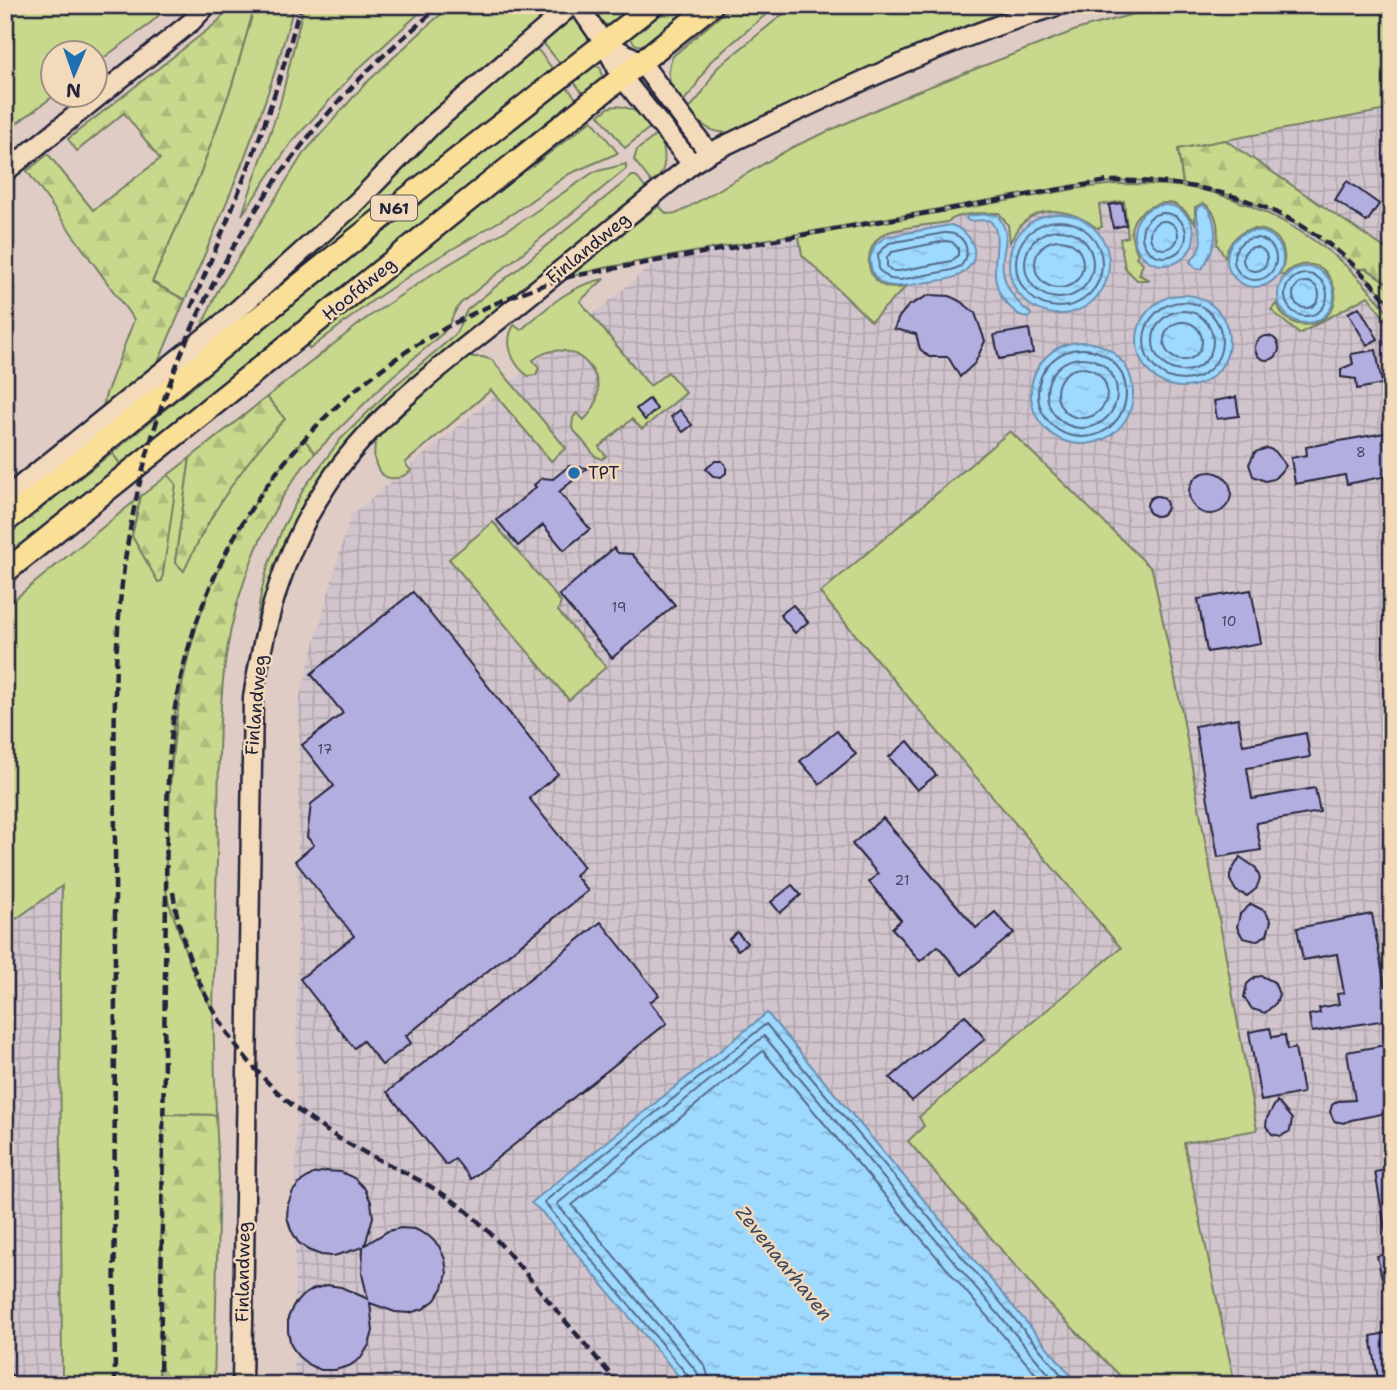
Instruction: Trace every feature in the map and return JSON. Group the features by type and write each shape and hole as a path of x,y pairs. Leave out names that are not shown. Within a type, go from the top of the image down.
{"main road":[{"name":"N61","path":"5,522 228,341 653,5"},
{"name":"Hoofdweg","path":"5,572 712,5"}],"street":[{"path":"5,172 191,22 207,5"},
{"path":"5,498 225,321 358,201 433,124 572,5"},
{"path":"578,5 604,43 621,76 692,164"},
{"name":"Finlandweg","path":"242,1385 253,698 262,640 277,586 297,537 326,485 348,456 407,393 692,164 709,153 933,50 1060,5"},
{"path":"604,43 640,61 709,153"}],"shaded area":[{"path":"1392,5 1392,1385 294,1385 299,699 350,516 704,222"},
{"path":"63,561 65,1385 5,1385 5,614"}],"green space":[{"path":"5,5 170,5 146,27 108,55 108,38 38,38 38,108 5,132"},
{"path":"234,5 255,5 232,85 199,177 152,282 185,300 155,370 101,415 106,394 134,320 27,171 48,154 93,210 160,159 124,113 77,151 68,139 215,24"},
{"path":"255,5 294,5 259,118 185,300 152,282 199,177 232,85"},
{"path":"304,5 428,5 355,72 291,143 242,215 280,104"},
{"path":"453,5 562,5 378,177 197,337 216,294 303,154 364,85"},
{"path":"592,5 638,5 608,25 597,18"},
{"path":"663,5 697,5 645,45 635,44 630,35"},
{"path":"733,5 777,5 710,62 682,103 670,81 669,69 673,56"},
{"path":"794,5 1041,5 734,132 714,131 703,125 688,110 701,95 717,68"},
{"path":"1166,5 1392,5 1392,109 1178,149 1183,184 1132,180 1075,185 603,268 561,279 659,206 667,214 678,213 793,147 913,93 1079,29"},
{"path":"566,19 577,20 590,36 589,42 562,66 540,39"},
{"path":"532,48 539,51 555,72 305,271 275,290 335,234 427,137"},
{"path":"590,65 600,67 602,76 585,96 571,78"},
{"path":"564,83 578,101 123,468 112,453"},
{"path":"617,106 637,112 653,125 625,148 599,115 610,107"},
{"path":"592,120 618,153 569,174 515,212 427,264 372,301 310,349 305,344 488,194 534,165"},
{"path":"658,134 663,147 664,167 653,184 634,160 637,150"},
{"path":"1225,140 1392,253 1392,286 1366,268 1359,270 1319,239 1277,214 1232,196 1183,184 1178,149"},
{"path":"626,164 626,169 461,303 443,333 385,383 315,453 304,439 251,510 210,589 182,674 174,717 171,766 188,946 196,978 213,1009 216,1115 163,1114 159,1385 62,1385 62,886 5,927 5,607 141,496 132,536 176,484 168,475 190,458 175,562 184,570 204,529 228,490 284,419 267,397 364,320 434,273 517,224 594,172"},
{"path":"632,176 636,176 646,189 418,376 277,566 256,625 268,566 283,527 304,488 340,440 391,389 455,335 467,310"},
{"path":"1117,184 1166,185 1202,190 1236,200 1280,220 1320,245 1356,276 1386,310 1392,329 1368,296 1299,334 1271,310 1277,303 1285,317 1304,325 1323,319 1334,304 1335,293 1326,273 1316,266 1304,265 1292,268 1283,276 1280,274 1284,259 1282,246 1275,237 1254,229 1242,233 1232,242 1225,257 1217,244 1215,216 1203,203 1195,207 1195,223 1180,207 1168,203 1143,211 1134,220 1131,229 1138,254 1136,257 1143,263 1139,275 1150,280 1137,280 1125,268 1120,239 1128,237 1124,201 1099,205 1102,227 1097,228 1070,214 1051,211 1041,213 1023,223 1010,242 1008,225 999,213 965,215 947,222 886,233 879,238 870,252 869,267 872,275 884,286 906,287 871,321 802,255 799,237"},
{"path":"1365,268 1392,286 1392,309 1384,296 1359,270"},
{"path":"604,279 580,301 650,386 668,372 686,393 642,429 632,419 599,447 606,456 602,459 595,456 572,428 573,418 577,413 584,420 594,406 598,391 588,364 577,355 564,351 549,352 533,360 539,368 536,375 528,376 514,359 509,339 514,325 521,330 570,292"},
{"path":"466,357 492,360 566,448 551,461 491,390 405,463 411,471 395,478 385,476 377,468 375,461 376,438"},
{"path":"267,397 285,419 228,491 204,530 184,571 175,562 190,458"},
{"path":"1010,431 1152,569 1182,712 1257,1130 1184,1143 1235,1385 1129,1385 1041,1296 908,1141 924,1126 919,1117 1121,948 820,593"},
{"path":"304,439 315,453 283,497 257,548 246,575 226,656 219,739 213,1009 192,969 166,888 172,762 178,711 187,661 218,569 241,525"},
{"path":"112,453 123,468 5,561 5,536"},
{"path":"168,475 176,484 162,581 158,582 132,536 141,496"},
{"path":"493,522 561,602 558,611 606,667 569,700 449,559"},
{"path":"163,1114 216,1115 219,1177 214,1385 159,1385"}],"water":[{"path":"1164,205 1185,214 1194,235 1185,256 1164,265 1143,256 1134,235 1143,214"},
{"path":"1202,205 1209,209 1215,240 1202,269 1196,268 1190,262 1201,242 1197,209"},
{"path":"1059,214 1087,222 1101,236 1109,264 1101,292 1087,306 1059,314 1031,306 1017,292 1009,264 1017,236 1031,222"},
{"path":"997,215 1003,226 1006,235 1003,266 1006,282 1013,296 1031,314 1029,318 1021,316 1010,307 996,283 995,227 989,220 966,219 968,216"},
{"path":"951,225 964,232 973,244 974,258 961,274 948,279 899,286 890,286 876,278 870,258 875,245 885,237"},
{"path":"1250,231 1260,231 1275,239 1281,248 1281,270 1275,279 1260,287 1250,287 1232,275 1227,264 1227,254 1239,236"},
{"path":"1300,267 1312,267 1322,271 1330,279 1334,295 1330,311 1322,319 1312,323 1300,323 1290,319 1282,311 1278,301 1278,289 1282,279 1290,271"},
{"path":"1183,295 1200,299 1215,309 1225,324 1229,341 1225,358 1215,373 1200,383 1183,387 1166,383 1151,373 1141,358 1137,341 1141,324 1151,309 1166,299"},
{"path":"1082,342 1101,346 1118,357 1129,374 1133,393 1129,412 1118,429 1101,440 1082,444 1063,440 1046,429 1035,412 1031,393 1035,374 1046,357 1063,346"},
{"name":"Zevenaarhaven","path":"767,1013 1079,1385 686,1385 542,1212 531,1203"}],"building":[{"path":"1347,181 1379,204 1367,222 1335,200"},
{"path":"1122,203 1126,225 1113,228 1109,205"},
{"path":"929,295 950,296 975,313 985,341 975,363 960,377 948,357 929,357 920,349 916,334 894,329 908,306"},
{"path":"1359,307 1378,339 1367,345 1348,313"},
{"path":"1029,329 1033,353 999,359 994,335"},
{"path":"1267,336 1275,340 1279,348 1275,356 1267,360 1259,356 1255,348 1259,340"},
{"path":"1376,350 1382,384 1357,389 1356,379 1341,377 1341,369 1353,364 1351,354"},
{"path":"1236,397 1239,416 1217,419 1214,401"},
{"path":"649,399 657,409 645,420 636,409"},
{"path":"680,410 692,425 683,432 671,417"},
{"path":"1390,432 1392,475 1347,484 1345,475 1295,484 1291,458 1307,455 1306,447"},
{"path":"1267,448 1275,451 1286,466 1274,479 1265,481 1253,476 1249,464 1255,452"},
{"path":"715,461 722,461 726,466 726,473 721,477 713,476 706,469"},
{"path":"569,466 588,468 559,492 590,529 564,550 543,525 518,546 497,520 536,487 534,485 542,478 553,479"},
{"path":"1210,472 1225,478 1231,493 1225,508 1210,514 1195,508 1189,493 1195,478"},
{"path":"1153,496 1161,496 1167,506 1161,516 1153,516 1147,510 1147,502"},
{"path":"614,548 618,553 632,554 675,605 612,658 559,595"},
{"path":"1251,590 1261,643 1207,652 1198,599"},
{"path":"413,592 558,774 529,798 584,867 575,875 588,891 406,1036 411,1043 382,1065 363,1041 354,1048 300,979 354,936 295,861 314,845 307,837 311,804 334,786 302,745 343,713 311,674"},
{"path":"793,605 808,622 795,633 780,615"},
{"path":"1238,718 1243,745 1306,733 1310,757 1247,768 1252,799 1315,788 1320,812 1256,823 1261,850 1218,857 1195,726"},
{"path":"837,731 856,754 820,784 800,761"},
{"path":"908,741 936,775 917,790 889,757"},
{"path":"883,818 976,928 995,912 1014,933 962,975 938,946 920,961 892,928 901,920 869,882 878,874 852,844"},
{"path":"1240,857 1256,868 1260,879 1256,889 1247,896 1236,891 1230,880 1230,874"},
{"path":"792,885 801,895 780,913 771,902"},
{"path":"1251,904 1265,911 1271,921 1267,935 1256,941 1243,938 1237,927 1240,914"},
{"path":"1372,914 1385,986 1392,985 1392,1019 1312,1032 1309,1015 1320,1013 1319,1008 1339,1004 1337,994 1344,993 1337,954 1303,960 1297,928"},
{"path":"601,922 659,995 650,1002 667,1023 471,1179 455,1159 446,1165 387,1092"},
{"path":"737,932 747,943 738,950 729,939"},
{"path":"1262,976 1274,982 1279,994 1276,1003 1265,1013 1252,1009 1244,997 1247,984 1255,977"},
{"path":"965,1015 985,1039 912,1101 890,1078"},
{"path":"1270,1028 1272,1037 1285,1035 1287,1050 1295,1048 1303,1093 1261,1101 1249,1032"},
{"path":"1391,1044 1392,1112 1344,1123 1334,1121 1330,1112 1332,1105 1338,1101 1355,1100 1347,1052"},
{"path":"1277,1101 1292,1119 1290,1131 1281,1136 1272,1134 1266,1126 1267,1118"},
{"path":"1392,1169 1392,1233 1386,1233 1375,1172"},
{"path":"341,1172 354,1178 365,1189 371,1202 373,1217 365,1245 388,1231 415,1229 429,1236 439,1246 445,1259 447,1274 443,1288 435,1300 423,1309 409,1313 395,1312 370,1303 373,1331 369,1345 361,1358 349,1366 335,1370 321,1370 309,1365 298,1356 291,1345 288,1332 288,1318 293,1306 302,1296 314,1289 327,1285 341,1287 368,1299 362,1274 363,1247 334,1256 321,1255 298,1242 291,1230 287,1217 293,1191 313,1174"},
{"path":"1392,1253 1392,1276 1382,1278 1377,1256"},
{"path":"1392,1332 1392,1376 1378,1379 1371,1336"}],"railway":[{"path":"191,308 265,121 300,5"},
{"path":"115,1385 115,697 123,575 134,507 151,441 173,375 199,312 231,251 267,193 308,138 363,75 441,5"},
{"path":"160,1385 167,812 170,751 178,691 199,616 229,547 268,484 315,427 370,378 432,336 499,302 572,276 1107,181 1190,186 1229,195 1266,208 1301,225 1333,248 1364,275 1392,308"},
{"path":"173,892 180,929 192,965 208,999 227,1032 275,1090 304,1115 335,1136 430,1186 471,1215 510,1255 619,1385"}],"place":[{"name":"TPT","path":"574,473"}]}
